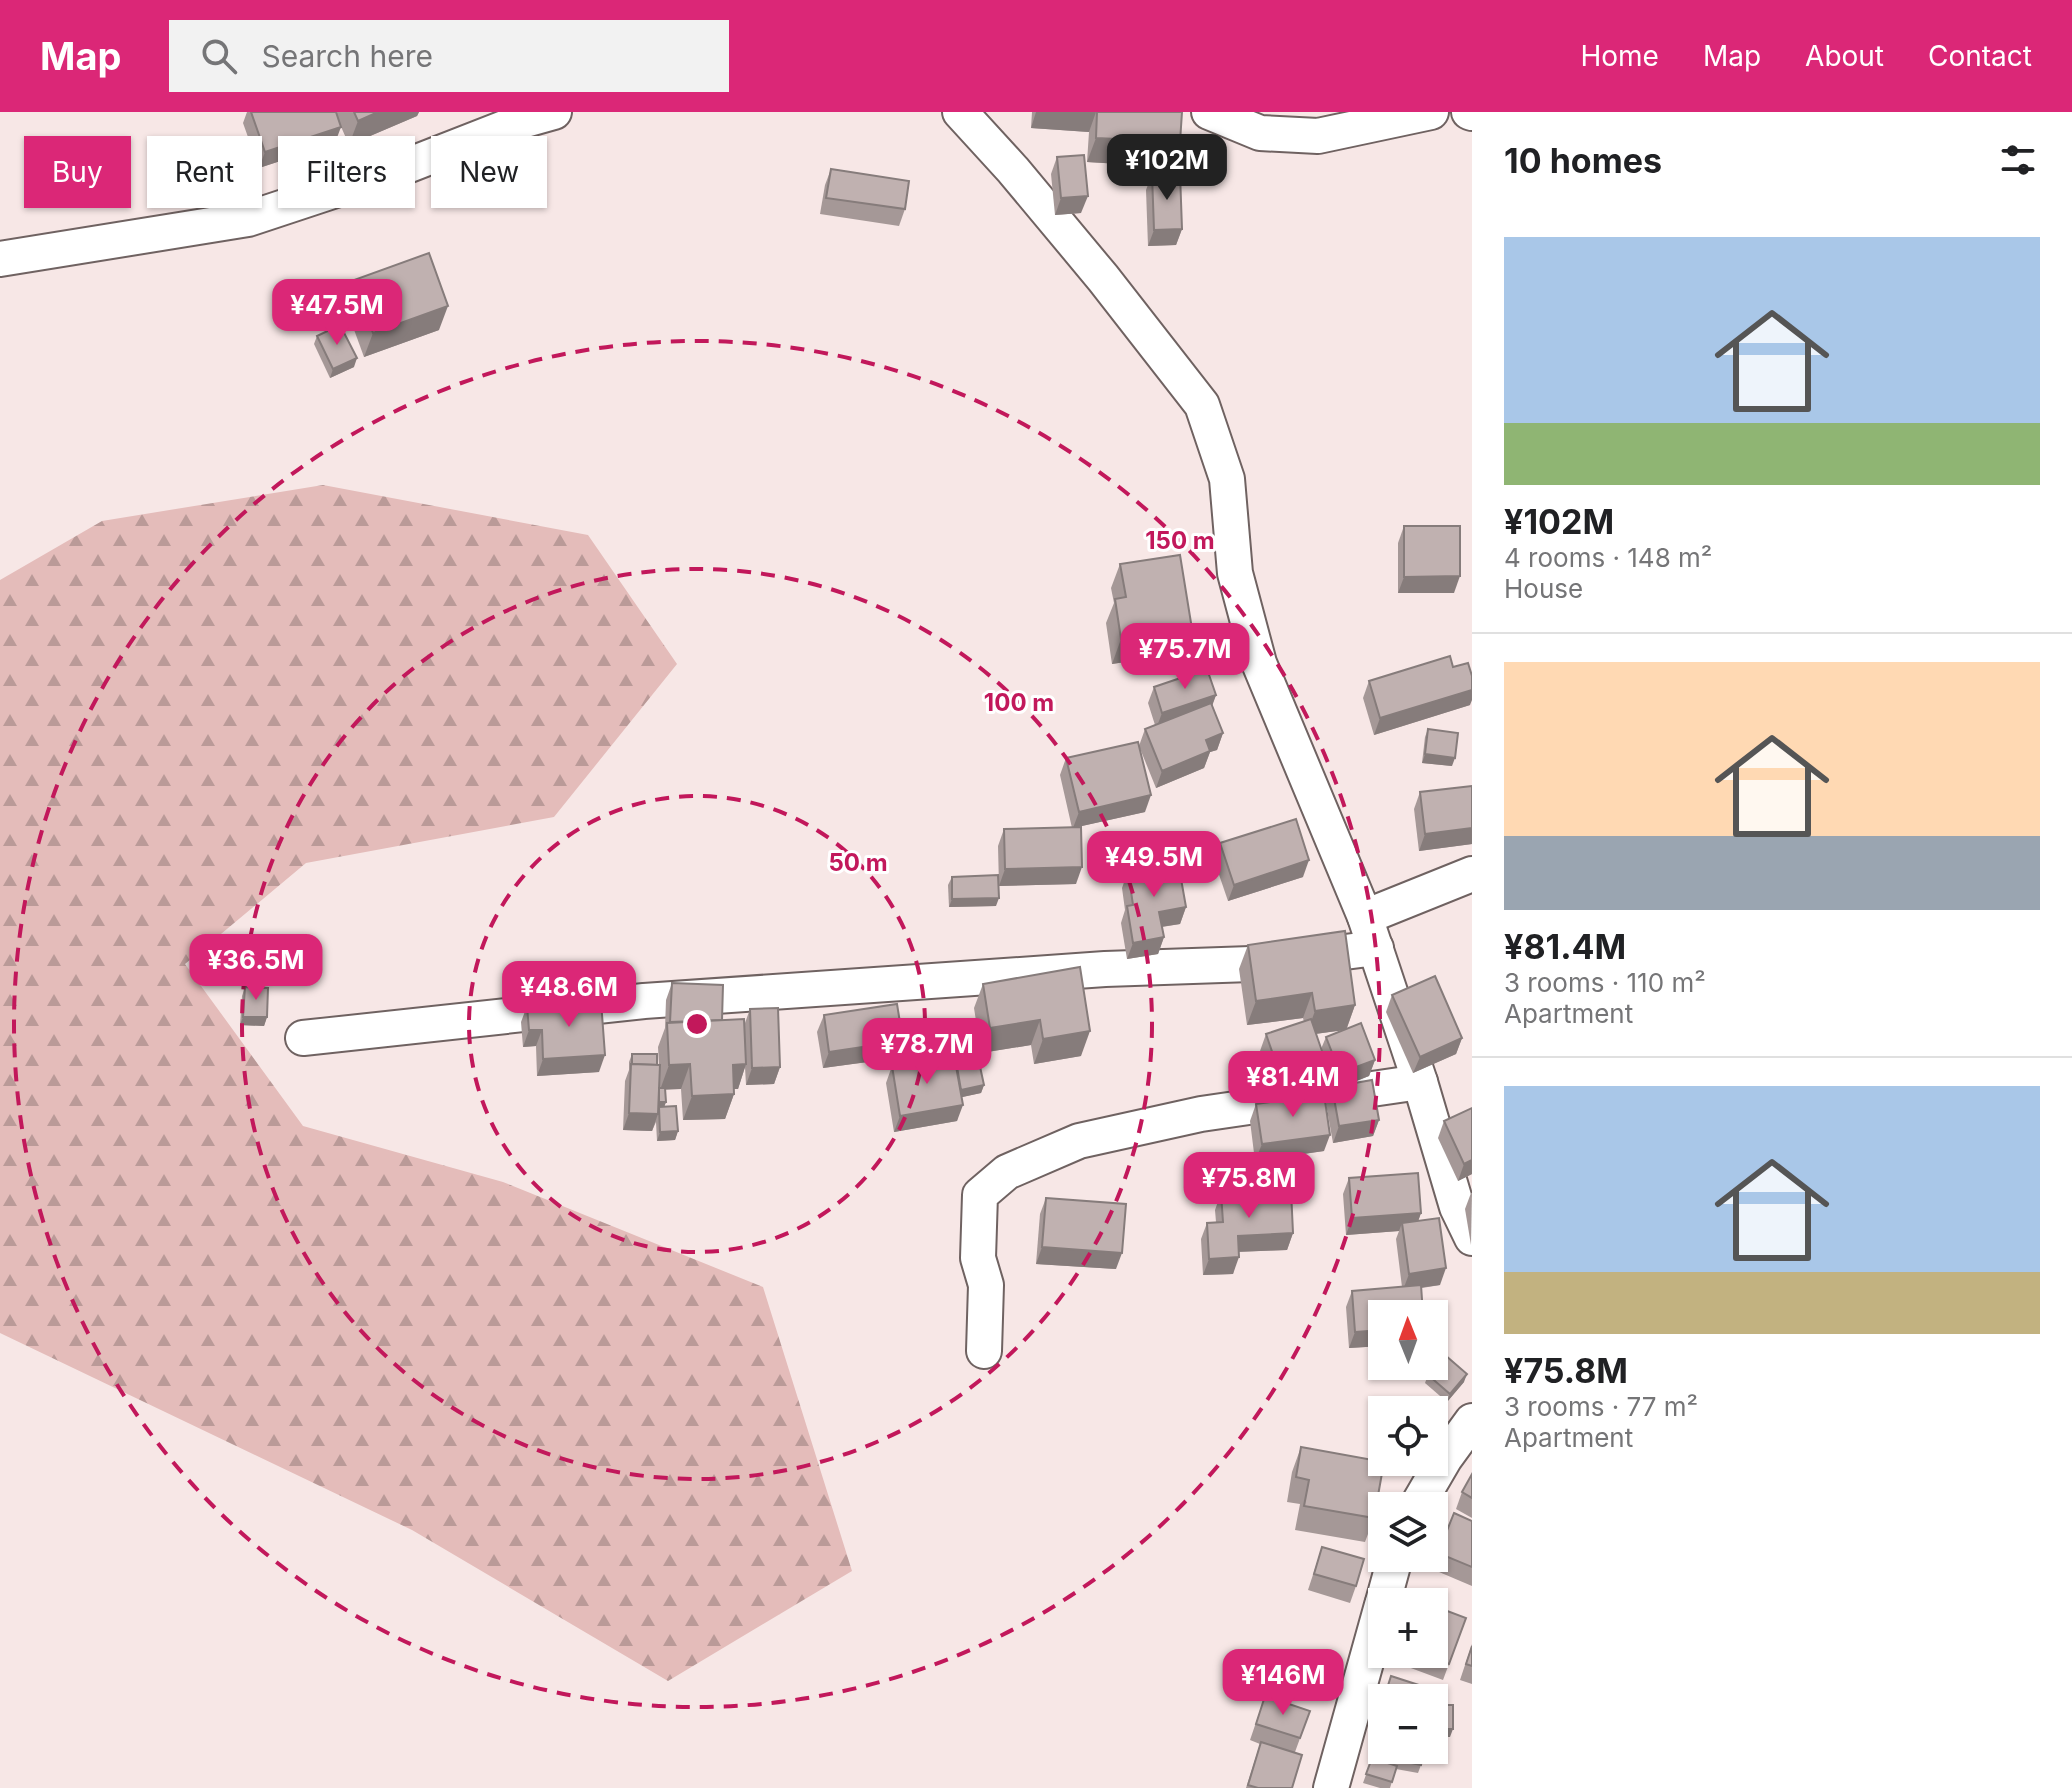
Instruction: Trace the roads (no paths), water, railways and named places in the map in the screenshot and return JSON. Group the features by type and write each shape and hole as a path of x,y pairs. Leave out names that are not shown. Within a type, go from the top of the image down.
{"street":[{"path":"2,269 248,219 399,169 522,121 554,112"},
{"path":"1209,112 1260,133 1318,136 1431,112"},
{"path":"957,114 1013,170 1103,278 1202,405 1227,479 1235,573 1259,663 1370,932 1420,1082 1457,1207 1472,1238"},
{"path":"303,1038 644,1001 1105,969 1251,964 1370,932 1472,874"},
{"path":"984,1351 986,1285 978,1258 980,1195 1007,1172 1079,1141 1186,1117 1420,1082"},
{"path":"1425,1492 1472,1421"},
{"path":"1331,1788 1368,1655"}]}
